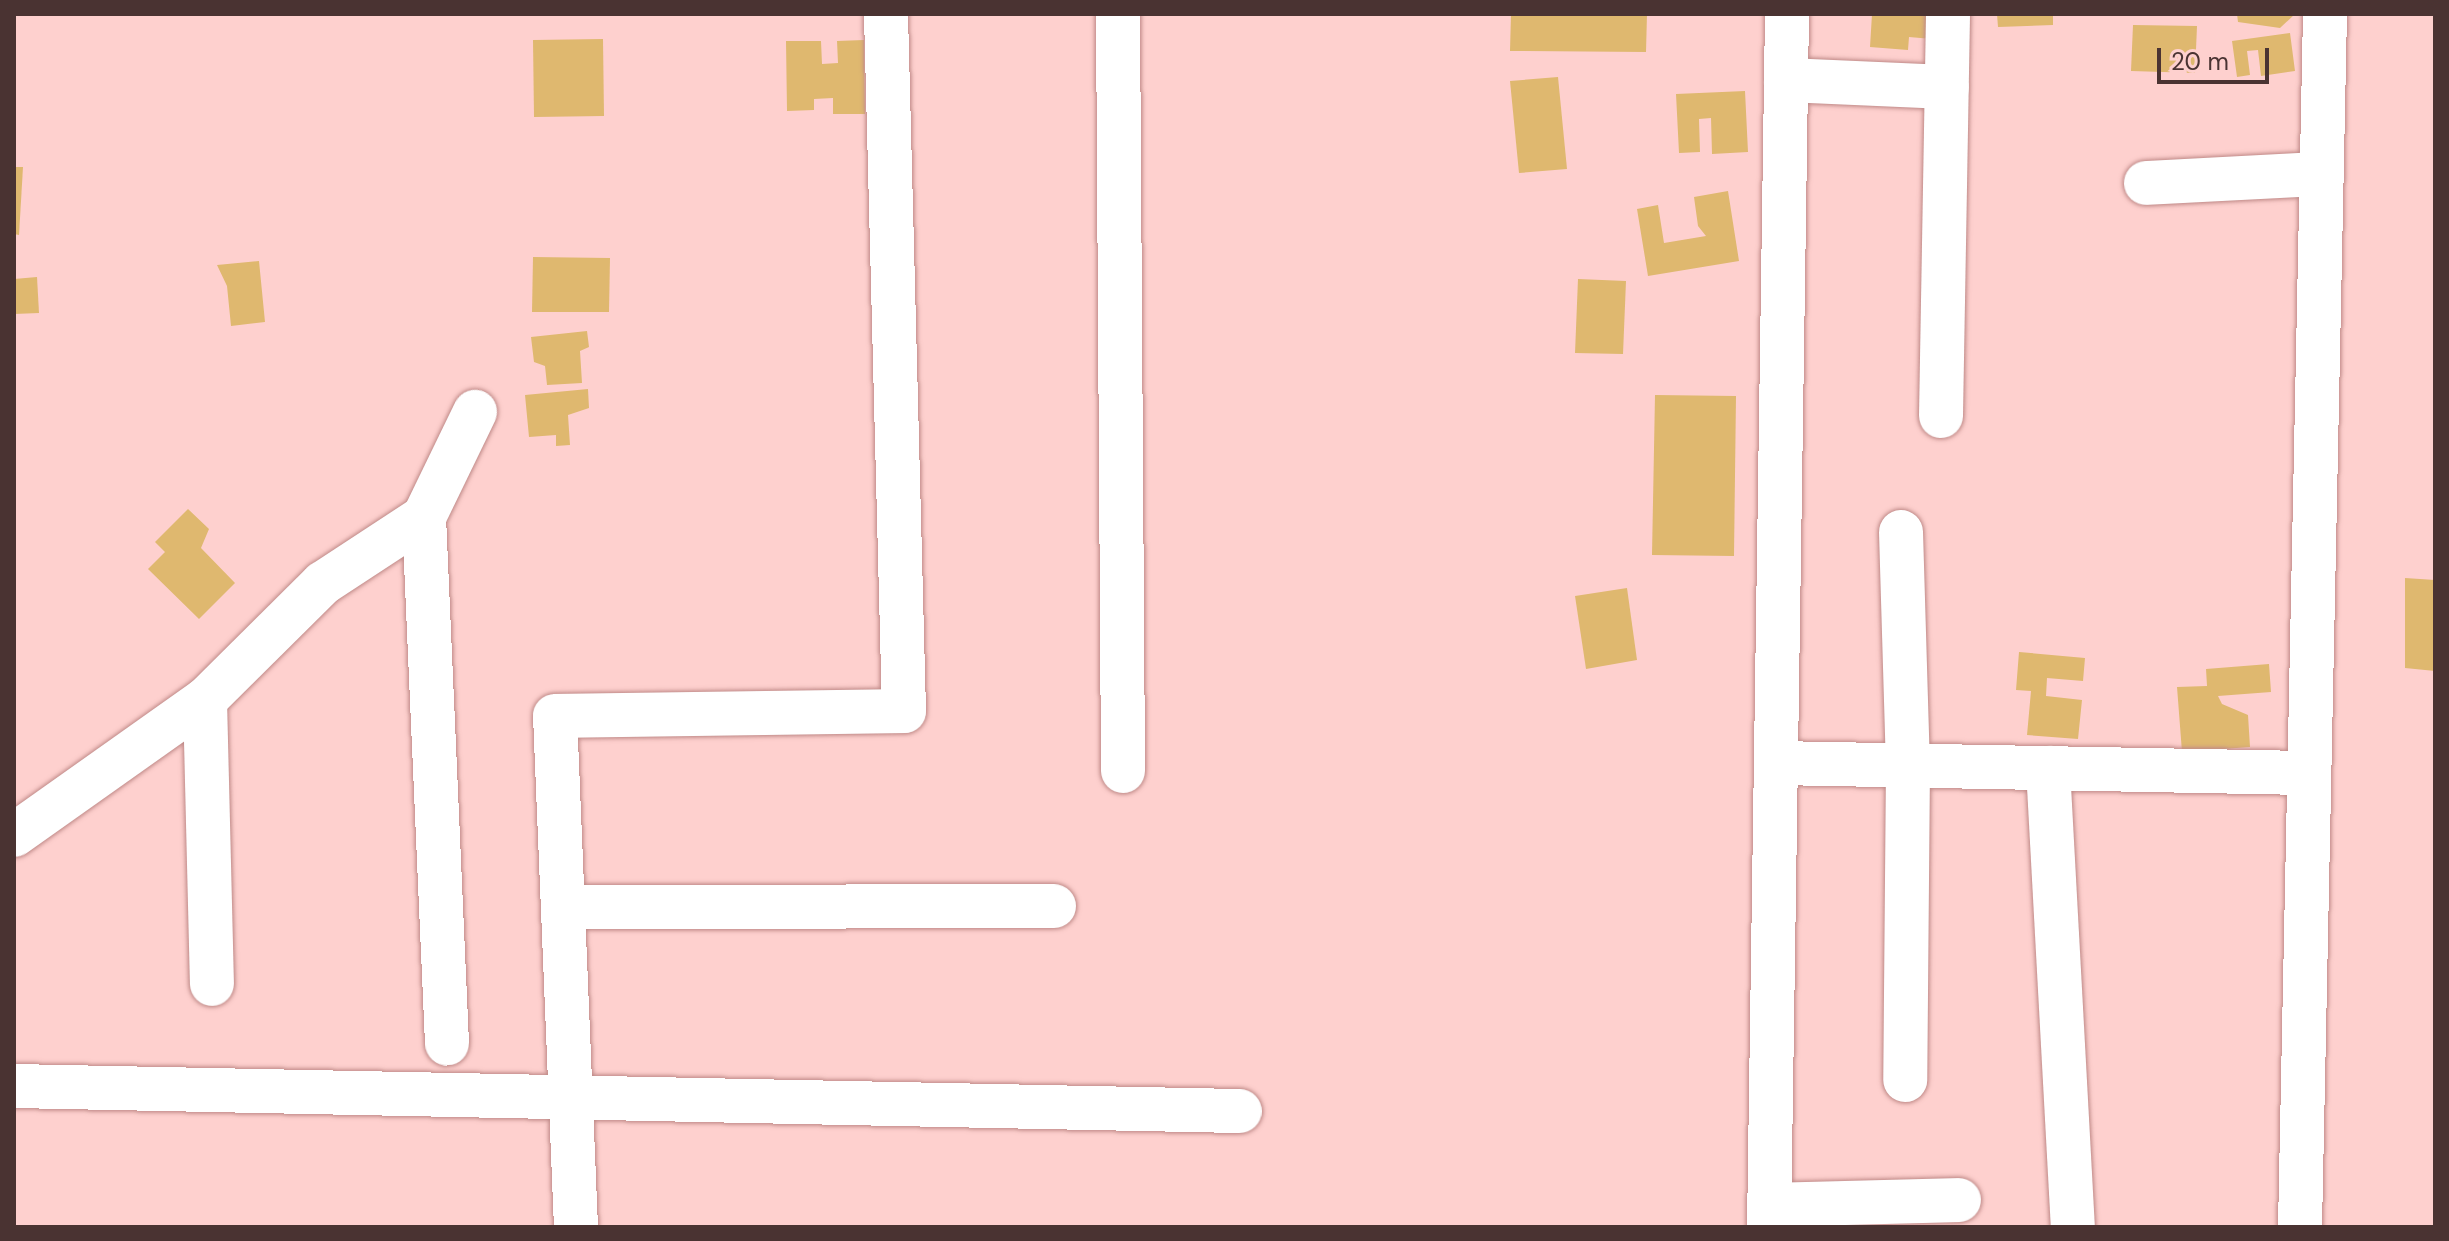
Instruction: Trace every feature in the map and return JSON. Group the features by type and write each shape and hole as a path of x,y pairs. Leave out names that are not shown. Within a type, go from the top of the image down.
{"street":[{"path":"576,1227 555,716 904,711 886,14"},
{"path":"1118,14 1123,771"},
{"path":"1787,14 1769,1216 1959,1200"},
{"path":"1941,416 1948,14"},
{"path":"2300,1227 2325,14"},
{"path":"1786,80 1947,87"},
{"path":"2146,183 2320,174"},
{"path":"447,1043 424,517 475,412"},
{"path":"14,835 205,700 323,583 424,517"},
{"path":"1901,532 1908,765 1905,1080"},
{"path":"205,700 212,984"},
{"path":"1776,763 2307,773"},
{"path":"2048,768 2073,1227"},
{"path":"563,907 1054,906"},
{"path":"14,1086 1240,1111"}],"building":[{"path":"1511,14 1647,14 1646,52 1510,51"},
{"path":"1872,14 1934,14 1932,39 1909,37 1908,50 1870,47"},
{"path":"1997,14 2053,14 2053,25 1998,27"},
{"path":"2237,14 2295,14 2280,28 2238,22"},
{"path":"2133,25 2197,26 2195,73 2131,71"},
{"path":"2290,33 2295,71 2261,76 2258,50 2247,51 2250,75 2237,77 2232,41"},
{"path":"603,39 604,116 534,117 533,40"},
{"path":"864,40 865,114 833,114 833,98 814,99 814,110 787,111 786,41 821,41 822,64 838,63 837,41"},
{"path":"1558,77 1567,169 1519,173 1510,81"},
{"path":"1745,91 1748,152 1712,154 1711,118 1699,119 1700,152 1679,153 1676,94"},
{"path":"14,167 23,167 19,235 14,234"},
{"path":"1728,191 1739,261 1648,276 1637,209 1658,205 1664,243 1706,236 1698,226 1694,197"},
{"path":"533,257 610,258 609,312 532,312"},
{"path":"259,261 265,322 231,326 227,286 217,265"},
{"path":"37,277 39,313 14,314 14,279"},
{"path":"1578,279 1626,281 1623,354 1575,353"},
{"path":"587,331 589,347 580,351 582,383 547,385 545,366 534,362 531,337"},
{"path":"588,389 589,408 568,415 570,445 556,446 556,435 529,437 525,395"},
{"path":"1655,395 1736,396 1734,556 1652,555"},
{"path":"188,509 209,529 201,548 235,583 199,619 148,569 165,552 155,542"},
{"path":"2405,578 2435,580 2435,671 2405,668"},
{"path":"1627,588 1637,660 1586,669 1575,596"},
{"path":"2019,652 2085,658 2083,681 2047,678 2046,696 2082,700 2078,739 2027,735 2031,691 2016,690"},
{"path":"2269,664 2271,692 2218,696 2222,704 2248,715 2250,747 2182,752 2177,687 2207,686 2206,669"}]}
